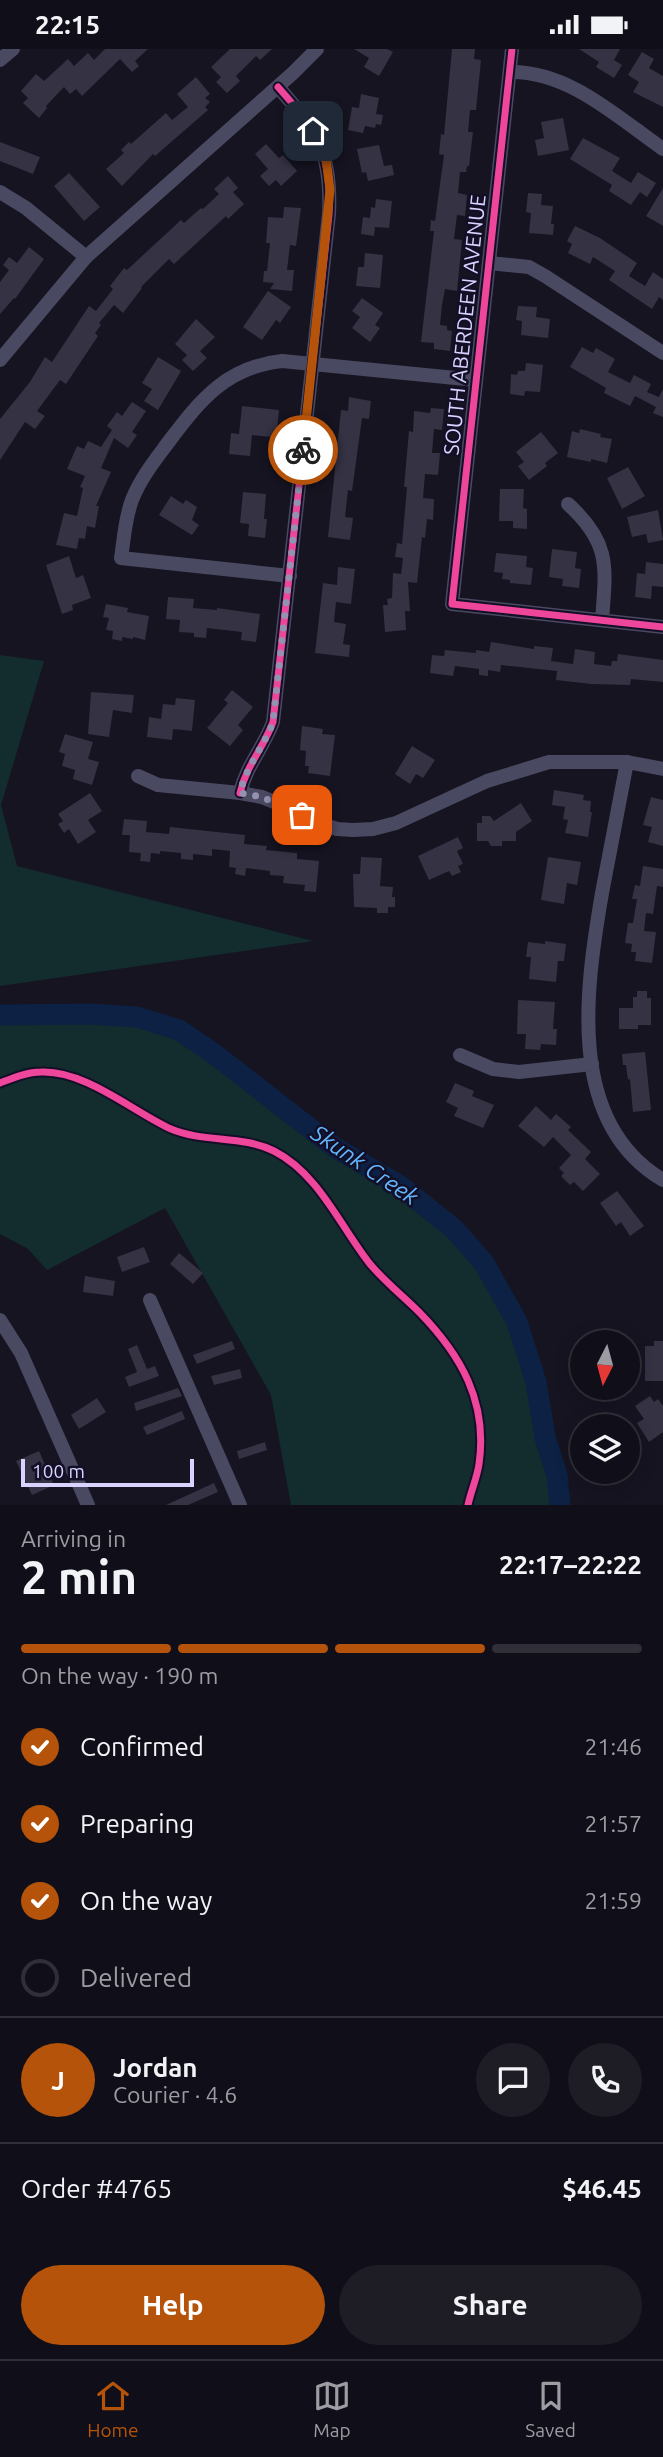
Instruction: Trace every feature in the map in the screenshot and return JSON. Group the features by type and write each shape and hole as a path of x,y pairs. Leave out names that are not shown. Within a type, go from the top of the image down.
{"street":[{"path":"0,60 13,49"},
{"path":"0,359 86,257 278,87 317,49"},
{"name":"SOUTH ABERDEEN AVENUE","path":"512,49 452,604 602,620"},
{"path":"510,72 526,72 560,82 601,105 663,149"},
{"path":"240,793 249,766 268,737 273,722 329,214 330,178 326,158 306,118 278,87"},
{"path":"0,192 26,208 86,257"},
{"path":"489,263 529,267 537,271 663,353"},
{"path":"290,576 121,558 128,512 142,479 206,394 237,374 282,361 476,380"},
{"path":"568,504 592,529 601,548 605,574 602,620 663,627"},
{"path":"138,776 158,785 262,797 337,829 373,829 396,823 487,781 549,762 627,762 663,769"},
{"path":"627,762 591,958 587,1008 592,1064 599,1096 615,1134 642,1165 663,1180"},
{"path":"460,1055 493,1069 519,1072 592,1064"},
{"path":"150,1300 240,1505"},
{"path":"0,1320 21,1353 88,1505"}],"green space":[{"path":"0,655 44,661 1,805 17,866 313,941 0,986"},
{"path":"89,1014 137,1017 179,1030 213,1053 334,1147 399,1185 454,1229 484,1263 517,1322 536,1382 545,1437 557,1475 560,1505 291,1505 271,1395 165,1208 47,1270 28,1249 0,1234 0,1015"}],"building":[{"path":"105,49 148,49 135,61 139,66 132,72 120,59 82,96 76,89 70,94 64,87 39,118 23,103 28,98 21,91 36,74 44,81 68,59 74,66 88,53 94,60"},
{"path":"230,49 272,49 260,60 256,56 236,76 240,81 227,93 216,82 221,77 211,67"},
{"path":"354,49 387,49 393,52 379,76 364,67 369,58"},
{"path":"452,49 475,49 474,59 481,60 476,110 470,110 468,132 473,132 469,166 466,172 460,172 458,193 467,195 465,216 457,215 454,239 462,240 457,291 445,289 442,305 440,325 447,326 447,330 452,331 450,351 434,349 434,343 421,342 434,231 430,231 431,220 435,221 444,155 439,154 441,134 444,135"},
{"path":"579,49 620,49 614,60 622,65 614,78 596,67 599,62"},
{"path":"642,52 654,59 649,68 663,76 663,107 633,92 639,82 628,75"},
{"path":"196,77 210,94 205,98 210,102 205,107 208,110 155,156 153,154 122,186 106,169 124,153 121,150 129,142 131,144 166,113 172,120 188,107 177,94"},
{"path":"361,94 379,98 376,114 383,115 381,125 376,124 375,128 365,126 363,133 348,130 352,107 359,108"},
{"path":"563,118 569,150 538,156 535,140 544,138 541,122"},
{"path":"583,138 620,158 612,171 631,183 638,172 656,183 647,197 640,192 631,205 609,191 612,185 570,159"},
{"path":"0,142 40,157 33,174 0,161"},
{"path":"266,144 279,158 283,155 297,171 281,186 276,180 269,186 260,176 268,169 255,154"},
{"path":"379,145 384,166 392,165 394,175 368,181 366,172 362,173 357,149"},
{"path":"69,173 100,207 84,221 54,186"},
{"path":"228,176 238,188 233,192 244,204 228,219 226,216 174,264 169,259 141,287 123,313 114,305 99,323 101,325 95,333 98,336 66,384 60,380 37,411 45,416 35,429 25,422 0,460 0,419 30,382 45,357 52,362 89,306 96,311 113,289 110,286 124,268 127,270 181,220 184,223 203,209 219,194 214,189"},
{"path":"663,188 663,226 646,216"},
{"path":"528,193 542,194 541,205 553,206 553,235 529,233 531,213 526,212"},
{"path":"376,199 392,201 389,228 375,227 374,236 361,234 363,217 370,218 371,207 375,208"},
{"path":"284,207 301,208 296,246 290,245 287,270 294,270 292,291 270,289 274,283 263,282 270,243 266,243 268,217 283,218"},
{"path":"575,226 600,238 637,263 629,276 645,286 653,272 663,279 663,300 659,297 652,309 609,280 615,271 593,257 590,264 568,253 572,244 567,241"},
{"path":"29,247 44,259 15,299 0,314 0,282 9,270 3,265 9,257 17,263"},
{"path":"365,253 383,255 380,288 356,286 358,267 364,267"},
{"path":"268,291 291,307 280,323 276,320 262,340 243,327"},
{"path":"362,298 383,313 375,325 380,328 370,342 352,328 360,317 352,311"},
{"path":"518,306 537,307 536,317 550,319 548,338 521,335 522,321 516,320"},
{"path":"196,319 215,337 200,351 207,358 193,371 182,360 187,355 175,344"},
{"path":"582,347 593,353 596,348 615,359 608,372 630,383 634,375 651,384 647,392 659,397 663,389 663,417 653,413 656,407 635,396 630,406 604,393 606,388 570,367"},
{"path":"158,357 181,371 158,410 144,401 152,389 142,383"},
{"path":"526,363 543,365 540,392 525,391 524,396 510,394 511,374 517,375 518,371 525,371"},
{"path":"349,397 371,401 369,419 362,418 352,491 348,490 345,517 353,518 350,540 328,537 341,410 348,411"},
{"path":"132,402 146,411 132,432 137,435 128,448 114,438 101,468 111,472 96,506 99,506 95,528 87,526 85,539 79,538 77,549 56,545 64,513 77,516 83,488 80,487 85,476 67,469 77,446 84,449 88,441 101,447 112,430 107,426 117,412 122,416"},
{"path":"242,406 279,410 277,430 273,430 272,437 252,435 250,456 229,454 231,433 239,434"},
{"path":"431,408 444,409 442,430 434,429 432,453 440,453 438,475 425,474 423,498 434,499 433,520 427,519 425,538 422,537 417,583 408,582 410,611 405,611 406,630 385,632 383,605 388,605 387,599 392,598 393,573 401,574 403,558 395,557 397,543 402,544 409,431 413,432 414,411 430,413"},
{"path":"580,429 612,439 607,463 567,457 572,431 579,433"},
{"path":"541,432 558,453 529,480 518,466 524,462 516,452"},
{"path":"628,467 645,496 622,509 607,478"},
{"path":"500,489 524,489 523,508 527,509 527,529 513,528 513,521 499,521"},
{"path":"243,492 266,494 265,538 248,536 249,524 240,523"},
{"path":"171,496 183,504 186,500 197,507 192,520 199,525 192,535 159,515"},
{"path":"658,510 663,540 648,543 646,534 632,537 627,517"},
{"path":"552,549 577,552 575,568 581,569 579,588 562,586 563,579 549,577"},
{"path":"496,553 527,556 526,567 533,568 531,585 510,583 510,580 502,579 503,573 494,572"},
{"path":"69,556 76,578 83,575 91,598 72,605 73,610 62,614 46,565"},
{"path":"646,562 663,564 663,587 652,586 651,599 635,597 637,573 645,574"},
{"path":"338,567 355,569 351,604 336,602 334,622 346,624 343,644 350,645 349,657 315,653 323,583 337,585"},
{"path":"168,597 194,599 193,608 217,608 260,614 256,642 241,640 242,632 207,628 206,638 194,637 194,633 179,632 180,620 166,619"},
{"path":"106,604 149,616 145,640 133,637 122,637 122,641 112,639 113,631 106,630 109,618 103,617"},
{"path":"491,642 534,649 534,646 553,648 551,661 573,664 575,649 595,652 594,664 611,666 612,661 617,661 618,654 663,660 663,682 631,679 630,685 591,684 556,680 557,671 501,665 500,672 488,670 488,676 479,675 479,669 455,666 453,676 430,673 432,655 444,656 445,650 489,652"},
{"path":"232,690 253,707 238,725 243,730 230,746 207,728 228,703 224,700"},
{"path":"91,692 134,695 132,713 113,710 109,737 88,734"},
{"path":"176,698 195,700 192,731 173,729 172,740 147,737 149,717 161,719 163,704 175,705"},
{"path":"302,726 323,729 322,734 335,735 330,776 308,773 309,766 305,766 306,751 300,750"},
{"path":"65,734 93,742 88,759 99,762 92,785 73,779 75,770 62,766 65,754 59,752"},
{"path":"412,746 435,760 423,778 416,774 410,784 395,774"},
{"path":"554,790 584,795 583,800 591,801 588,837 565,833 568,820 563,819 565,807 552,805"},
{"path":"90,793 102,811 88,820 96,832 78,844 69,829 64,833 58,824 63,821 58,814"},
{"path":"651,797 663,800 663,846 648,842 652,827 643,825"},
{"path":"521,803 532,821 516,832 516,841 502,841 502,846 491,846 488,841 477,841 477,823 482,823 482,816 490,816 494,821"},
{"path":"124,819 147,821 146,832 169,834 170,827 245,835 244,844 267,846 266,850 297,853 297,859 319,861 316,892 304,891 305,885 283,883 284,876 270,875 270,871 246,868 245,876 235,874 236,868 229,867 230,851 212,849 212,856 193,854 193,860 181,859 181,853 160,851 160,854 151,853 150,862 140,861 141,853 129,852 130,835 122,835"},
{"path":"458,837 463,848 457,851 463,864 458,866 461,872 452,876 449,871 429,880 418,856"},
{"path":"361,857 382,858 380,886 393,887 392,897 395,897 395,907 388,907 388,913 377,913 377,908 354,907 353,874 360,874"},
{"path":"548,857 581,862 577,885 567,883 564,904 541,900"},
{"path":"643,866 663,869 663,887 657,886 653,914 646,913 644,931 656,932 652,963 635,961 636,952 631,952 632,944 625,943 628,923 633,923 637,899 632,899 635,885 640,886"},
{"path":"545,941 566,944 564,961 558,961 556,982 529,979 531,957 526,957 528,942 545,944"},
{"path":"637,991 647,991 647,998 651,998 651,1025 638,1025 638,1029 619,1029 619,1008 633,1008 633,997 637,997"},
{"path":"518,1000 555,1002 553,1029 557,1029 556,1045 541,1044 540,1050 525,1049 526,1034 517,1034"},
{"path":"645,1052 651,1110 633,1112 630,1079 628,1080 626,1065 623,1065 622,1054"},
{"path":"455,1083 474,1091 472,1096 494,1105 483,1128 454,1116 458,1108 446,1102"},
{"path":"536,1106 551,1120 556,1114 571,1127 568,1130 591,1152 585,1159 600,1174 583,1191 574,1182 570,1185 561,1176 564,1173 559,1168 571,1155 553,1137 544,1147 518,1126"},
{"path":"617,1191 644,1226 630,1236 621,1222 616,1226 600,1203"},
{"path":"144,1247 150,1262 122,1272 117,1257"},
{"path":"179,1253 203,1273 193,1284 170,1264"},
{"path":"85,1276 115,1281 113,1296 83,1292"},
{"path":"232,1341 235,1349 197,1364 193,1355"},
{"path":"654,1341 663,1341 663,1381 645,1381 645,1346 654,1346"},
{"path":"137,1345 147,1369 155,1366 159,1376 129,1387 125,1377 137,1372 128,1349"},
{"path":"240,1369 242,1378 214,1385 211,1376"},
{"path":"178,1388 182,1396 136,1411 134,1403"},
{"path":"650,1396 654,1402 658,1399 663,1406 663,1432 649,1442 640,1428 640,1421 644,1419 635,1406"},
{"path":"97,1398 106,1412 79,1429 71,1415"},
{"path":"182,1411 185,1419 147,1435 143,1427"},
{"path":"265,1442 267,1450 239,1459 237,1451"},
{"path":"39,1451 53,1483 52,1486 32,1495 16,1461"},
{"path":"214,1483 218,1492 188,1505 166,1505"}],"waterway":[{"name":"Skunk Creek","path":"0,1015 89,1014 137,1017 179,1030 213,1053 334,1147 399,1185 454,1229 484,1263 517,1322 536,1382 545,1437 557,1475 560,1505"}],"cycle path":[{"path":"512,49 452,604 663,627"},
{"path":"240,793 246,774 273,722 329,214 328,174 319,144 303,117 278,87"},
{"path":"0,1083 36,1072 58,1073 91,1084 171,1129 197,1136 262,1146 290,1161 304,1173 328,1202 370,1264 434,1328 459,1363 468,1381 475,1400 481,1441 478,1469 468,1505"}],"way so far":[{"path":"302,815 262,797 240,793 249,766 268,737 276,706 303,450"}],"route":[{"path":"303,450 330,190 326,158 313,131"}]}
